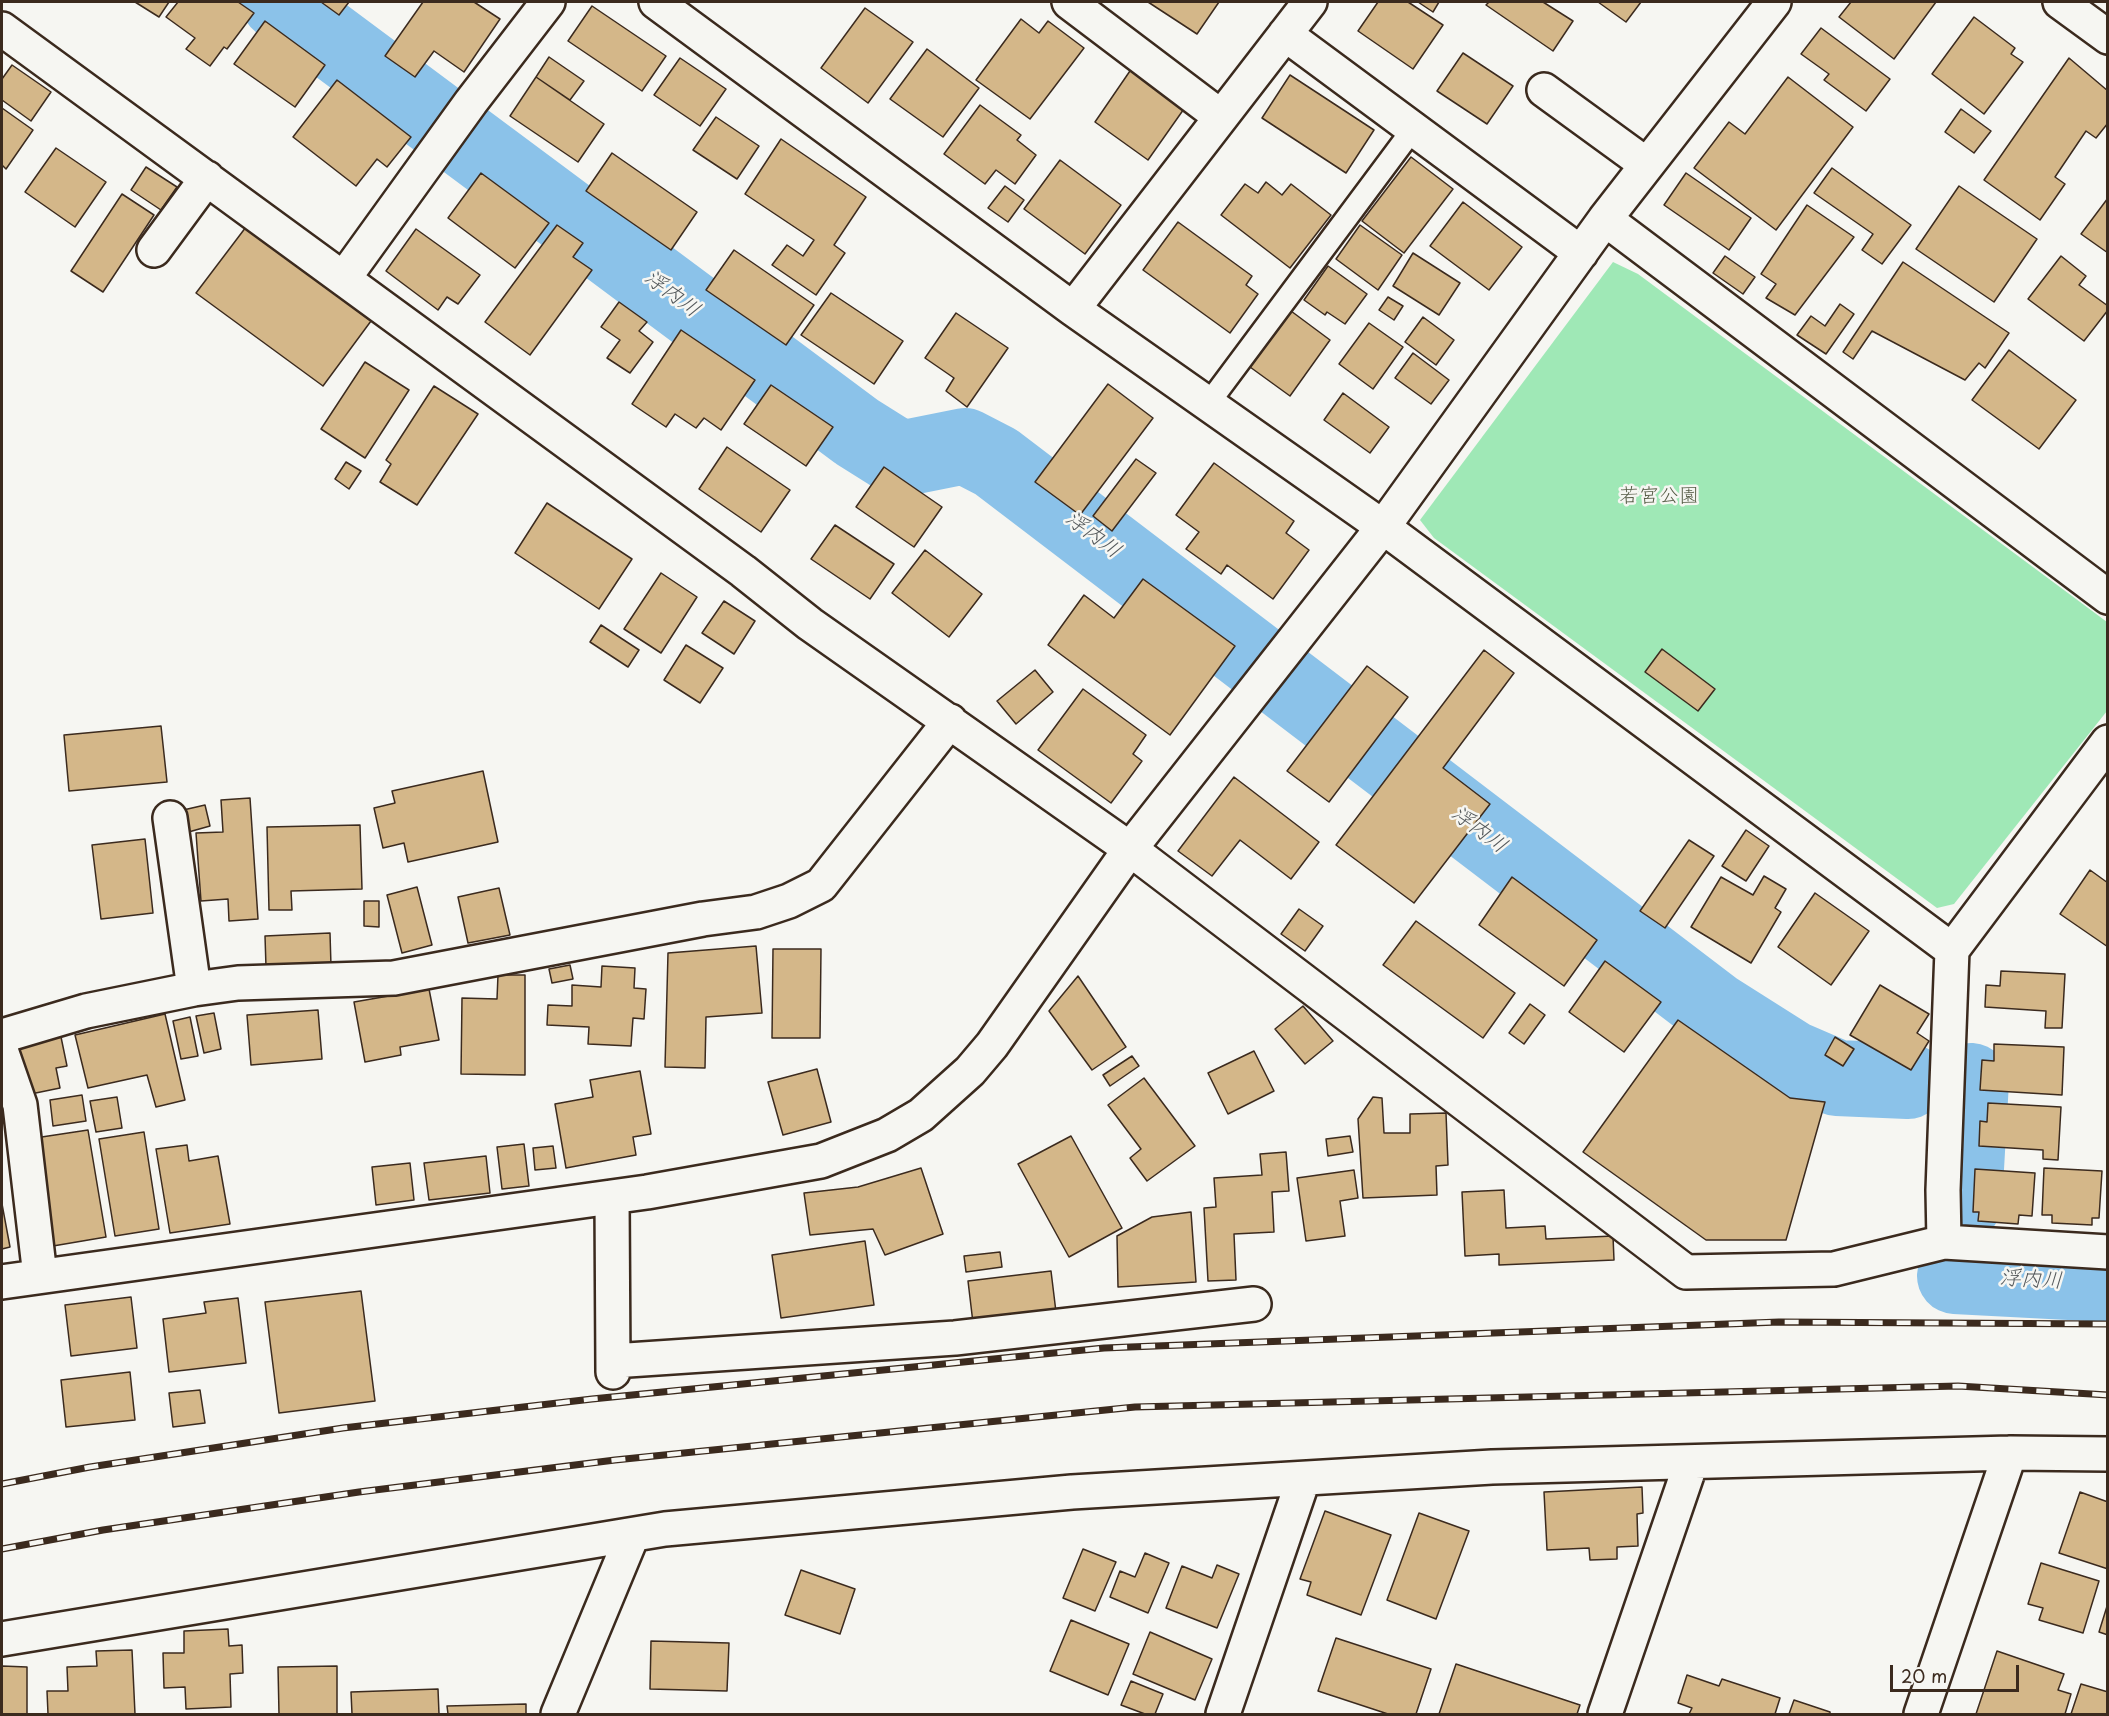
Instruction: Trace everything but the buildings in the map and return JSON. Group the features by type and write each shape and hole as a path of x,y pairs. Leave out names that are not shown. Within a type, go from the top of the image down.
{"street":[{"path":"344,278 471,102 548,2"},
{"path":"656,2 1073,309 1383,527 1952,950"},
{"path":"1069,2 1221,117"},
{"path":"1073,309 1310,2"},
{"path":"2,1282 612,1197 821,1161 879,1138 921,1115 970,1071 992,1046 1130,849 1383,527 1605,219 1774,2"},
{"path":"2060,2 2108,37"},
{"path":"2,28 743,571 810,624 1130,849 1686,1272 1833,1269 1944,1242 2108,1252"},
{"path":"1285,34 1581,253"},
{"path":"1544,90 1647,165"},
{"path":"154,250 207,178"},
{"path":"1605,219 2108,597"},
{"path":"2,1036 86,1011 194,989 238,983 394,978 703,919 756,912 789,901 822,885 951,721"},
{"path":"1944,1242 1943,1190 1952,950 2108,742"},
{"path":"170,818 194,989"},
{"path":"2,1053 20,1104 40,1276"},
{"path":"612,1197 613,1366 955,1338 1254,1304"},
{"path":"2,1639 665,1529 1072,1492 1492,1467 2010,1453 2108,1454"},
{"path":"1921,1714 2010,1453"},
{"path":"1605,1714 1691,1463"},
{"path":"1223,1714 1303,1480"},
{"path":"558,1714 632,1536"}],"lane":[{"path":"1208,404 1413,129"}],"green space":[{"name":"若宮公園","path":"1613,262 1638,274 2107,622 2107,711 1954,904 1937,908 1434,538 1420,520"}],"waterway":[{"name":"浮内川","path":"279,2 857,432 900,459 965,446 996,462 1714,1009 1793,1059 1837,1078 1908,1081"},
{"name":"浮内川","path":"1964,1203 1971,1081"},
{"name":"浮内川","path":"1955,1276 2108,1284"}],"railway":[{"path":"2,1484 90,1467 343,1428 592,1399 1104,1348 1779,1322 2108,1324"},
{"path":"2,1549 103,1530 359,1492 615,1460 1135,1407 1958,1386 2108,1395"}]}
